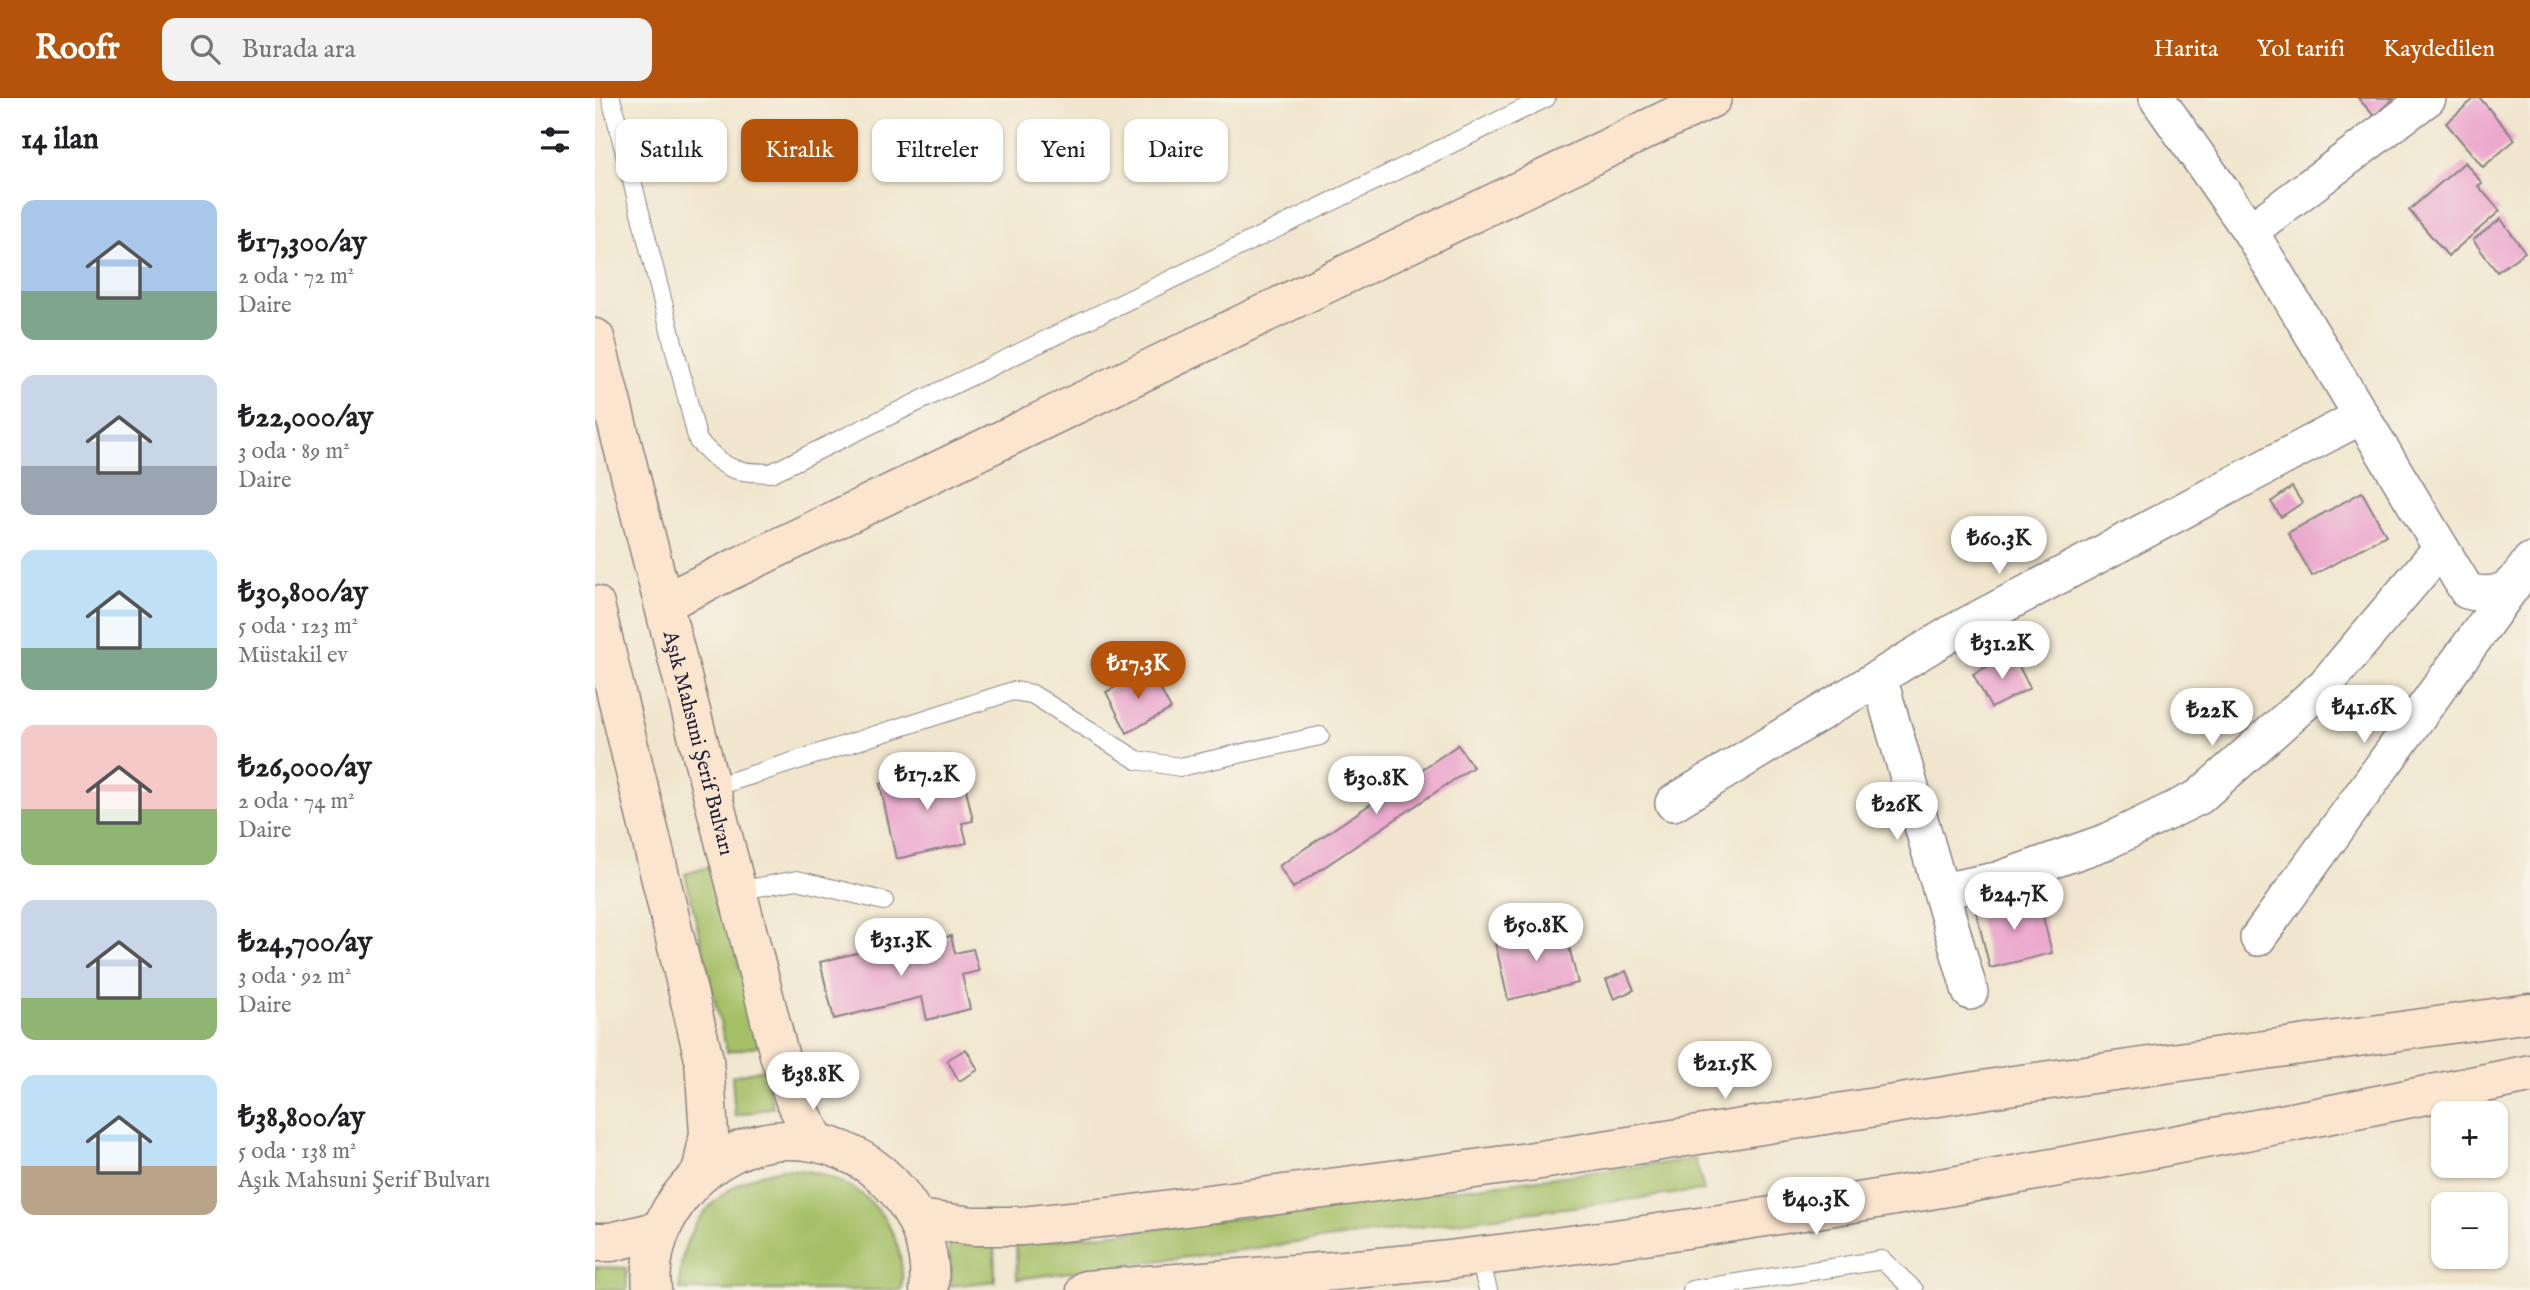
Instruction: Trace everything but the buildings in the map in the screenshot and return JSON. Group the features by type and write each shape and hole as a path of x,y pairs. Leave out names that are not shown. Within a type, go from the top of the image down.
{"main road":[{"path":"664,602 1712,98"},
{"name":"Aşık Mahsuni Şerif Bulvarı","path":"595,338 780,1058 795,1101 816,1142"},
{"path":"595,605 704,1059 709,1134 701,1174"},
{"path":"917,1219 951,1225 1022,1226 1110,1217 1528,1162 2014,1085 2530,1013"},
{"path":"1086,1290 1484,1273 1669,1231 2050,1170 2530,1074"},
{"path":"652,1290 653,1257 661,1230 684,1190 726,1157 755,1145 785,1140 816,1142 865,1161 886,1177 904,1197 917,1219 927,1247 929,1290"},
{"path":"595,1242 624,1240 661,1230"}],"street":[{"path":"2157,98 2250,231 2467,591 2488,597 2522,573"},
{"path":"2250,231 2428,98"},
{"path":"1673,803 1967,624 2362,416"},
{"path":"1941,891 1997,880 2108,841 2199,797 2325,685 2441,548"},
{"path":"2259,938 2522,573"},
{"path":"1879,677 1970,992"}],"lane":[{"path":"611,98 698,441 720,463 737,472 771,472 1546,98"},
{"path":"711,788 1013,691 1032,694 1137,760 1180,767 1320,736"},
{"path":"737,891 797,880 884,901"},
{"path":"1692,1290 1882,1260 1914,1290"}],"green space":[{"path":"715,865 759,1046 727,1052 685,874"},
{"path":"764,1069 773,1107 735,1116 732,1076"},
{"path":"1695,1159 1704,1190 1017,1279 1016,1244"},
{"path":"781,1169 807,1171 831,1177 870,1201 885,1219 895,1239 901,1263 902,1290 680,1290 681,1267 686,1246 694,1227 707,1210 739,1184"},
{"path":"949,1243 994,1243 995,1281 951,1286"},
{"path":"595,1267 626,1268 627,1290 595,1290"}]}
